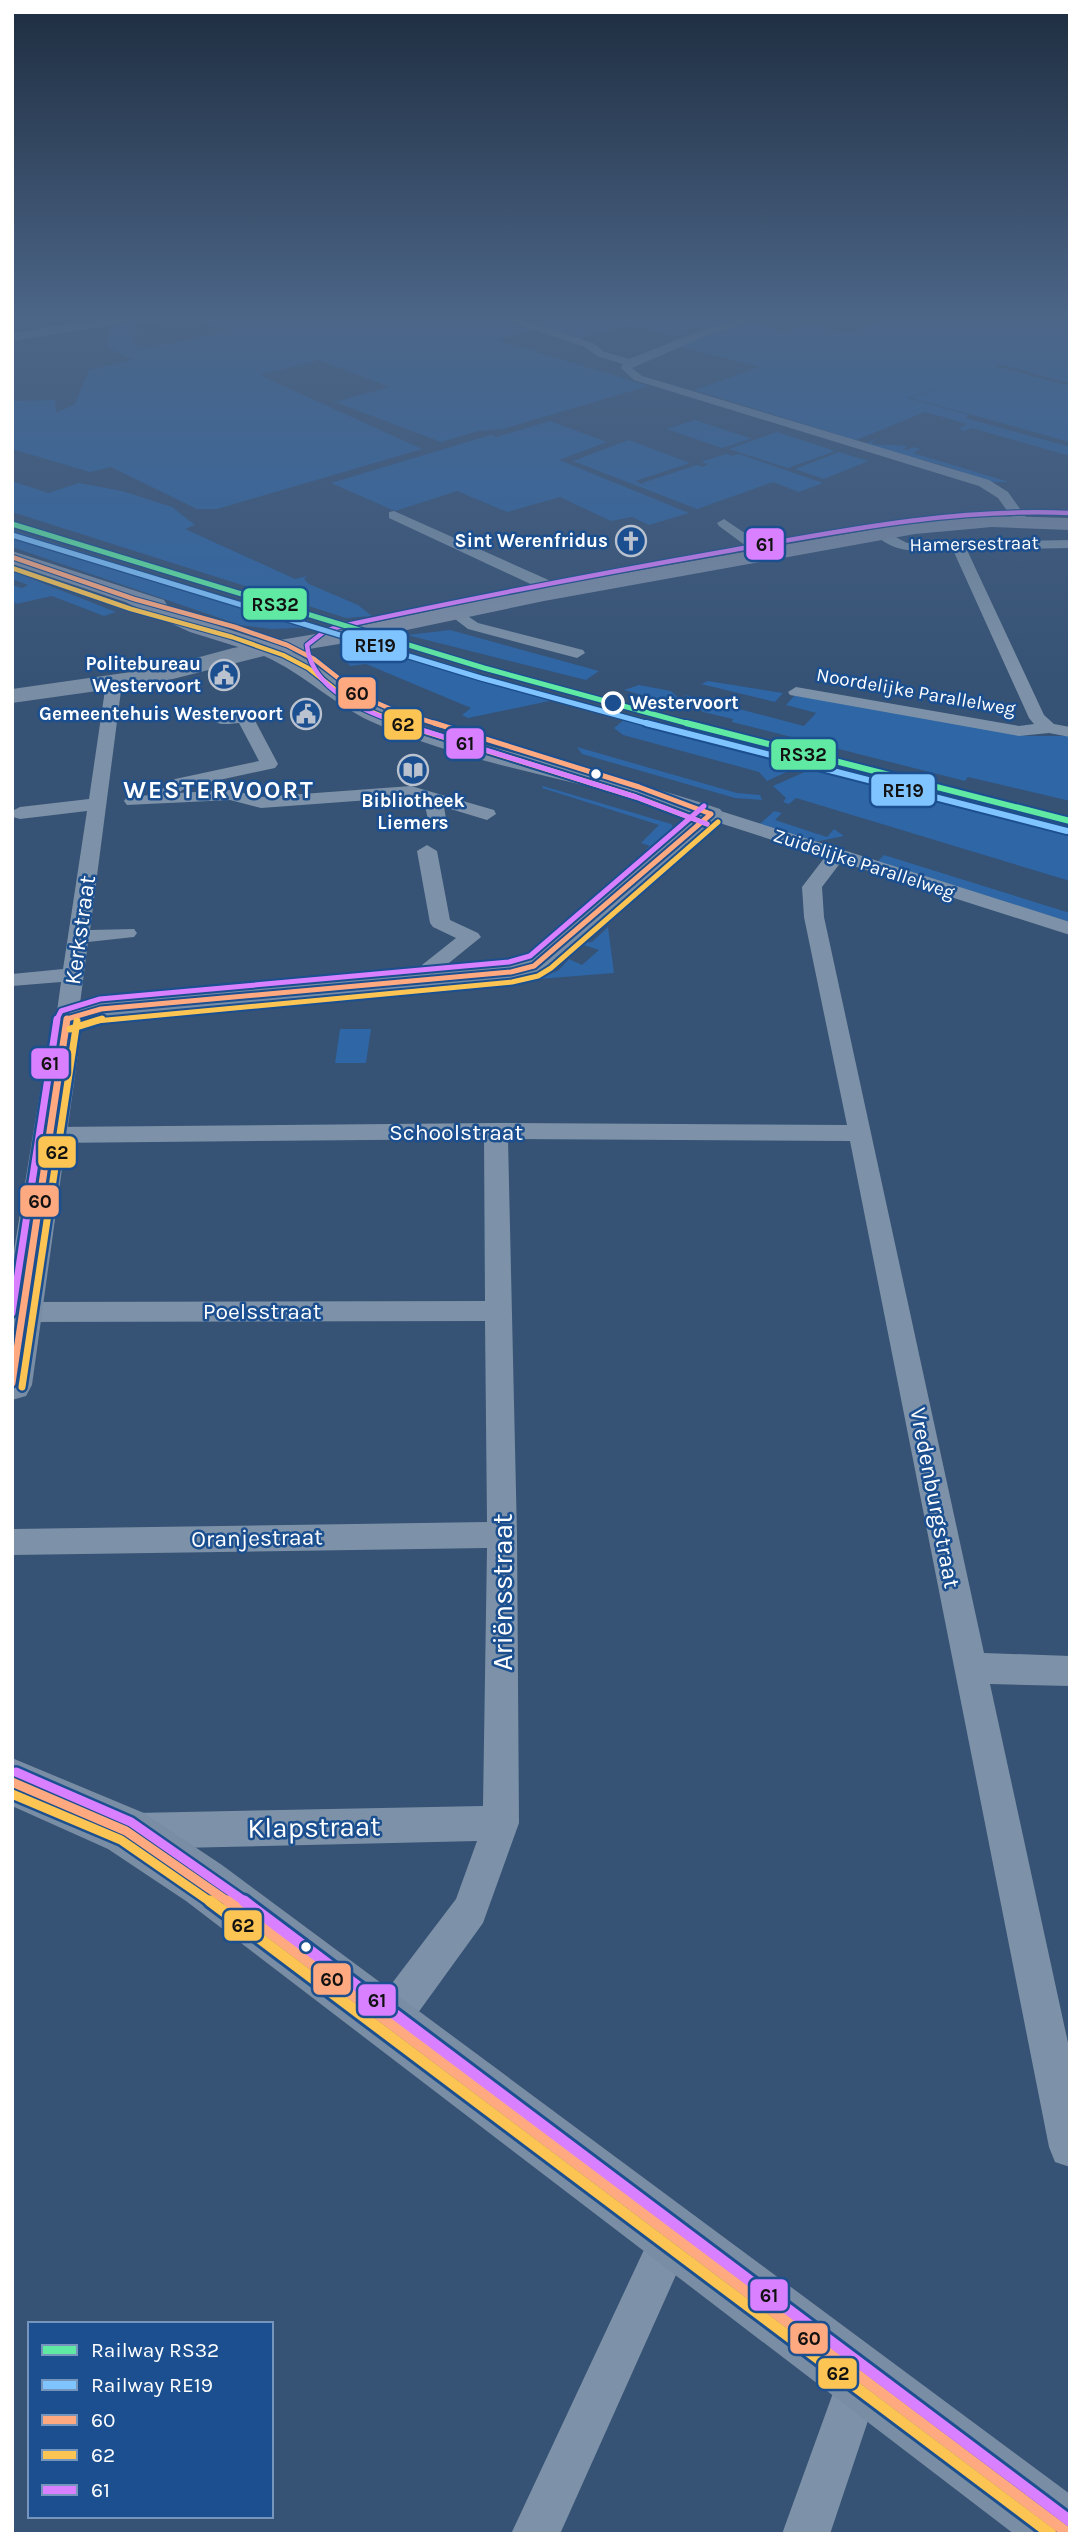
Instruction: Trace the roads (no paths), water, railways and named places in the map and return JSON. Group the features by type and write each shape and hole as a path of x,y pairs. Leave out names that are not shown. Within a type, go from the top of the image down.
{"main road":[{"name":"Hamersestraat","path":"344,632 451,610 882,534 950,524 1021,520 1070,524"},
{"path":"12,557 262,641 280,632 344,632"},
{"path":"134,599 198,626 262,641 344,632"},
{"path":"198,626 212,640 213,648 209,653"},
{"path":"324,666 318,658 317,649 344,632"}],"street":[{"path":"832,437 984,483 1003,495 1021,520"},
{"path":"394,515 548,585 550,592"},
{"path":"724,523 766,554"},
{"name":"Hamersestraat","path":"882,534 898,545 907,547 1070,544"},
{"path":"958,546 1037,718 1049,728"},
{"path":"451,610 479,628 577,653"},
{"path":"114,683 173,667 209,653 262,641"},
{"path":"12,696 178,672 233,654 262,641"},
{"name":"Zuidelijke Parallelweg","path":"262,641 324,666 361,696 393,710 639,787 711,814 1070,929"},
{"name":"Zuidelijke Parallelweg","path":"262,641 334,691 386,720 538,767 659,796"},
{"name":"Kerkstraat","path":"12,1385 51,1135 114,683"},
{"name":"Noordelijke Parallelweg","path":"796,692 1019,732 1049,728 1070,732"},
{"path":"156,798 181,783 269,764 245,717 221,720 216,715"},
{"path":"133,801 156,798 261,803 411,791 487,814"},
{"path":"433,799 438,824"},
{"path":"20,813 97,804"},
{"path":"67,1019 102,1009 511,972 534,966 711,814"},
{"path":"427,851 440,923 458,937"},
{"name":"Vredenburgstraat","path":"837,855 813,887 811,897 1070,2147"},
{"path":"435,979 433,965 473,915"},
{"path":"79,937 127,933"},
{"path":"12,980 74,975"},
{"name":"Schoolstraat","path":"51,1135 496,1131 861,1133"},
{"name":"Ariënsstraat","path":"388,2021 470,1910 501,1823 502,1535 496,1131"},
{"name":"Poelsstraat","path":"24,1312 500,1311"},
{"name":"Oranjestraat","path":"12,1542 502,1535"},
{"path":"969,1668 1070,1671"},
{"name":"Klapstraat","path":"12,1782 126,1831 204,1883 672,2237 1068,2528"},
{"name":"Klapstraat","path":"126,1831 501,1823"},
{"path":"535,2534 672,2237"},
{"path":"806,2534 861,2376"}],"rail line":[{"name":"RS32","path":"12,524 484,668 786,750 1070,821"},
{"name":"RE19","path":"12,535 481,678 783,760 1067,831"}],"place":[{"name":"Sint Werenfridus","path":"631,541"},
{"name":"Politebureau Westervoort","path":"224,675"},
{"name":"Westervoort","path":"613,703"},
{"name":"Gemeentehuis Westervoort","path":"306,714"},
{"name":"Bibliotheek Liemers","path":"413,770"}],"district":[{"name":"WESTERVOORT","path":"219,790"}]}
